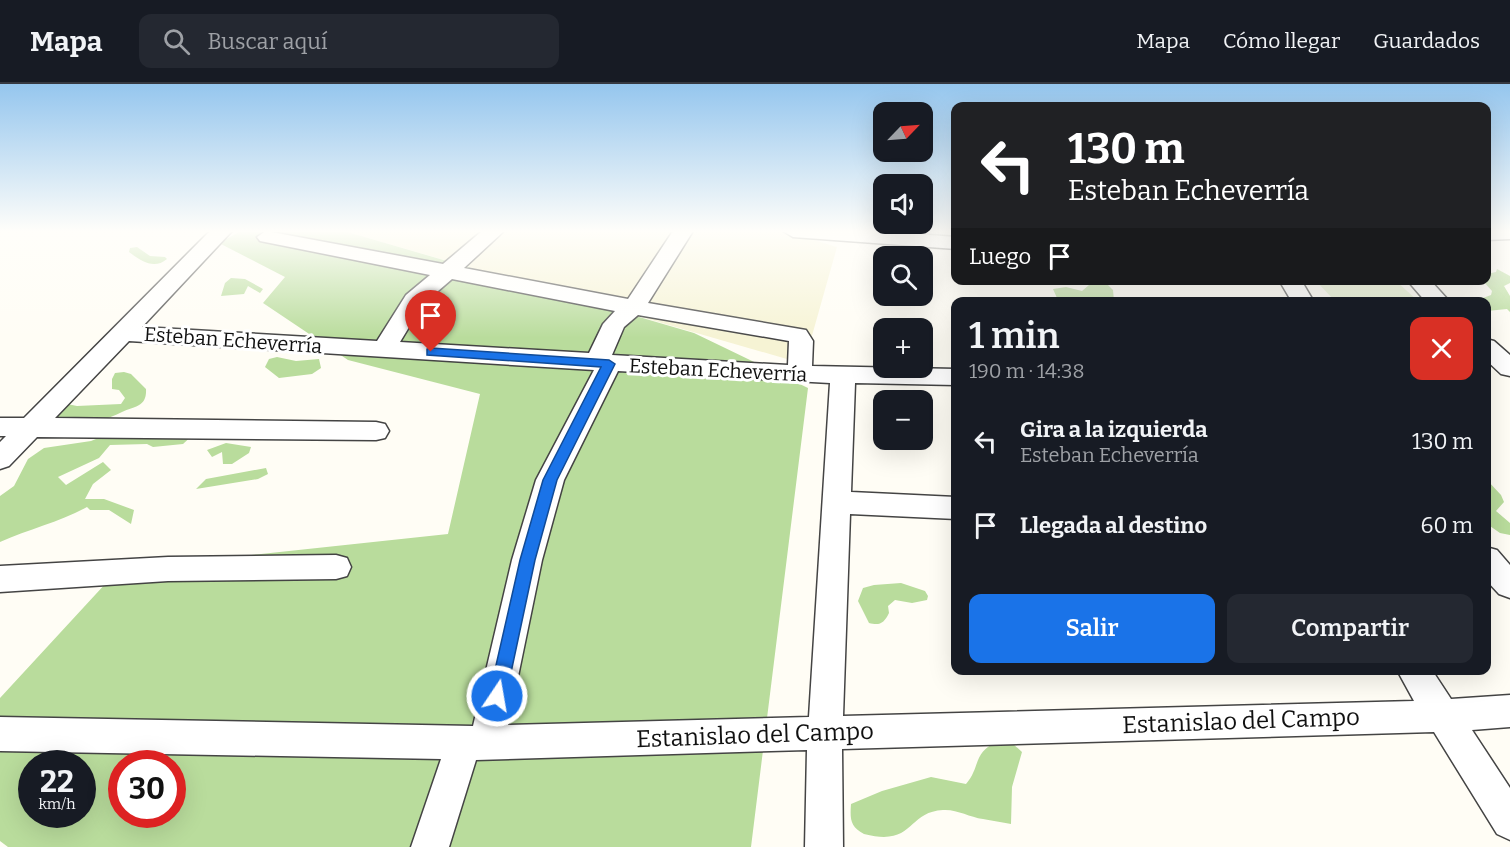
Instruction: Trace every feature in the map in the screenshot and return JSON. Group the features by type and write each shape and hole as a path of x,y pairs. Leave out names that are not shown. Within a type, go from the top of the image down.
{"street":[{"path":"0,459 187,267"},
{"path":"434,267 633,307 798,335 801,341 800,374"},
{"path":"384,349 414,300 450,267"},
{"path":"430,847 476,742 550,480 602,363 614,324 633,307 661,267"},
{"path":"1422,285 1434,297"},
{"name":"Esteban Echeverría","path":"121,333 800,374 951,377"},
{"path":"824,847 825,733 843,376"},
{"path":"0,427 376,431"},
{"path":"835,502 951,508"},
{"path":"1491,564 1510,585"},
{"path":"0,579 168,569 336,567"},
{"path":"1416,675 1510,821"},
{"name":"Estanislao del Campo","path":"0,734 476,742 1443,716 1510,711"}],"shaded area":[{"path":"467,267 831,267 804,364"}],"green space":[{"path":"265,267 466,267 694,333 808,388 751,847 8,847 0,841 0,698 119,569 448,534 480,394 348,360 263,303 285,277"},
{"path":"1497,269 1510,276 1510,283 1504,286 1510,296 1510,312 1507,309 1491,311 1491,297 1486,297 1491,295 1492,291 1487,285 1491,285 1491,273 1496,272"},
{"path":"231,278 245,279 263,289 260,293 248,286 244,294 221,296 225,283"},
{"path":"1089,285 1108,285 1113,290 1114,297 1057,297 1053,289 1066,287 1082,291"},
{"path":"1320,285 1400,285 1414,297 1331,297"},
{"path":"277,357 296,361 319,359 321,368 312,374 279,378 265,367 269,359"},
{"path":"115,373 131,374 146,389 142,403 95,422 49,427 62,403 77,406 121,404 125,398 119,390 112,389 112,379"},
{"path":"196,432 183,444 153,447 147,444 110,445 99,458 58,477 66,485 103,462 111,470 93,484 85,499 104,499 134,510 131,524 109,510 90,510 87,507 0,542 0,496 14,486 28,459 44,448 91,441 111,433"},
{"path":"226,443 251,447 249,453 232,464 223,464 222,452 212,457 207,450"},
{"path":"266,468 268,474 258,479 196,489 206,479"},
{"path":"1491,484 1504,502 1496,511 1510,523 1510,535 1500,533 1491,527"},
{"path":"901,583 925,591 928,596 927,600 912,603 895,600 888,606 889,613 883,621 879,624 869,623 858,601 863,588"},
{"path":"999,741 1012,743 1022,752 1012,787 1011,824 943,810 922,816 902,833 893,836 881,837 864,834 853,825 851,804 882,791 931,777 966,784 981,755 990,745"}],"route":[{"path":"431,352 609,364 550,480 528,560 497,696"}]}
